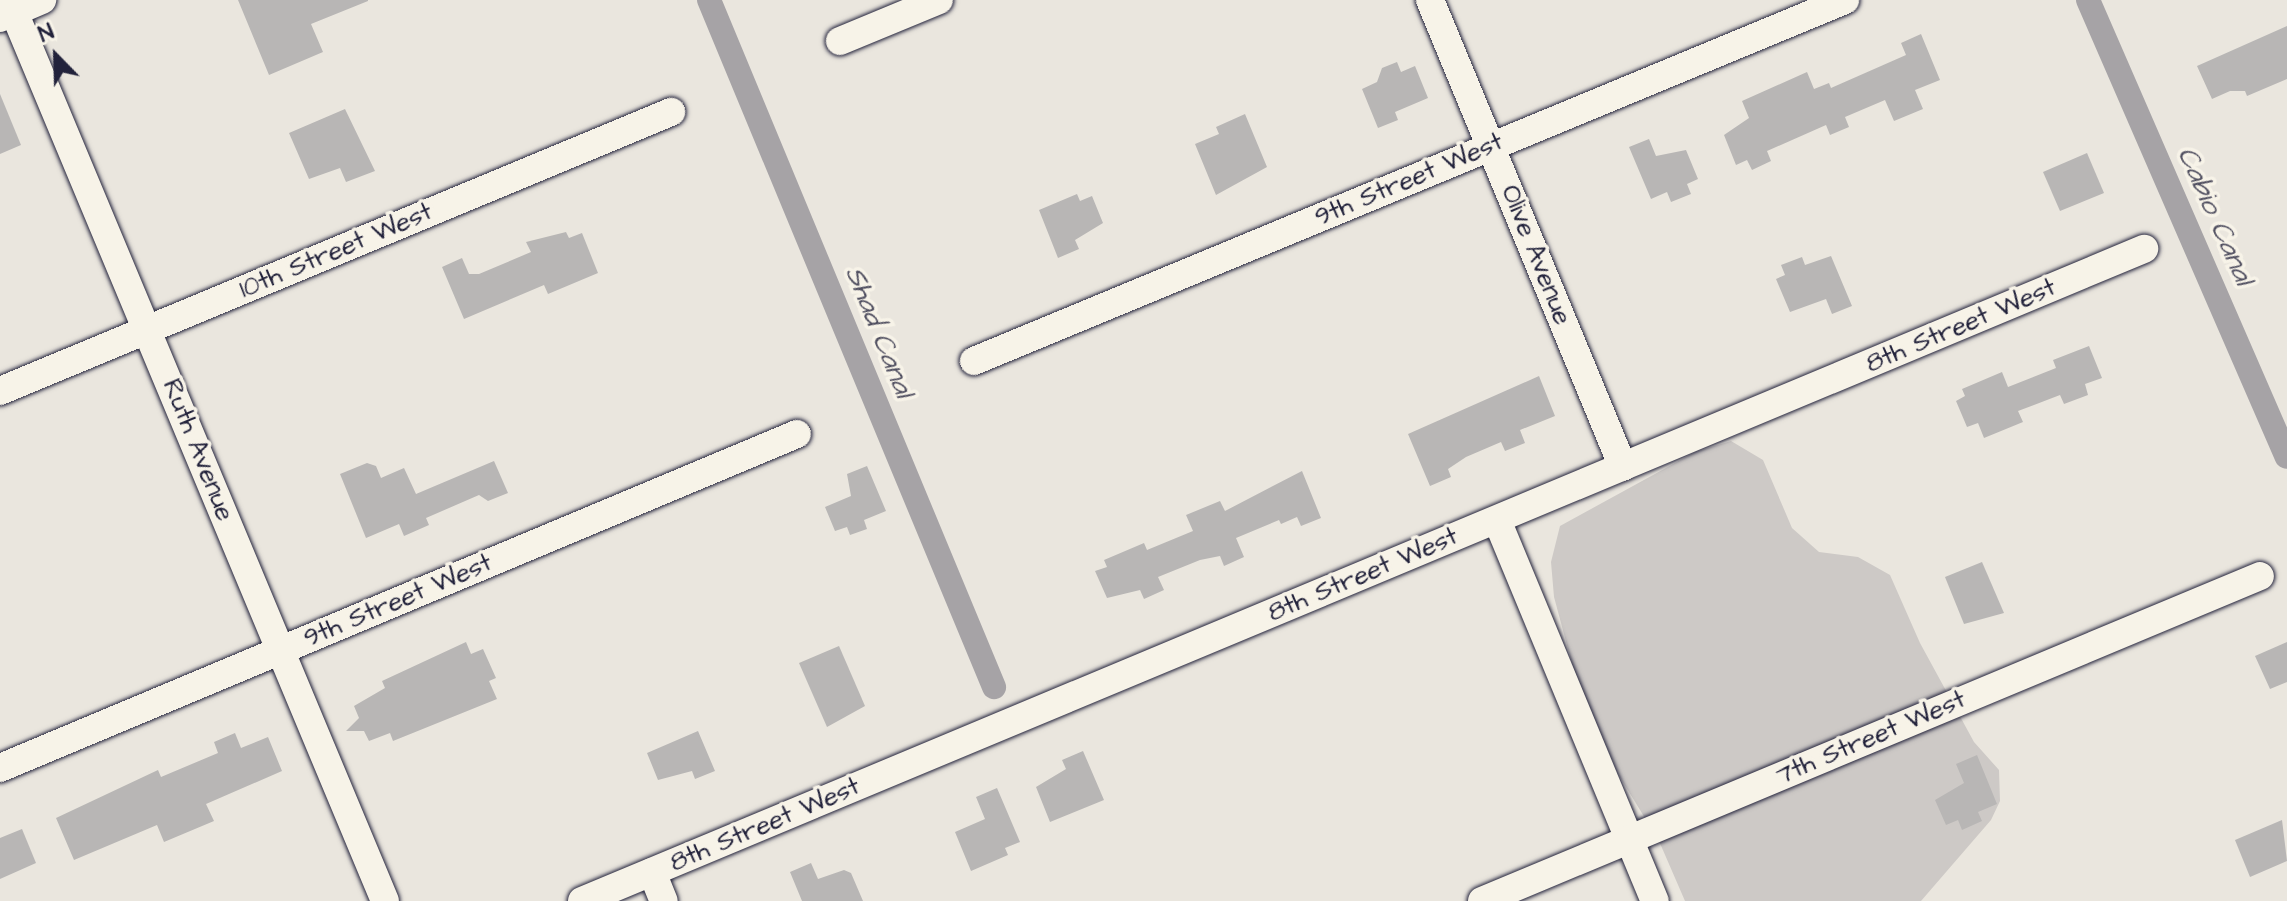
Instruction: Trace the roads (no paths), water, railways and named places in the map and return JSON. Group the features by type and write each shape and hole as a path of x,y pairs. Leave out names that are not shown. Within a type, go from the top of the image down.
{"street":[{"path":"8,10 42,0"},
{"path":"840,41 939,0"},
{"name":"Olive Avenue","path":"1430,0 1623,467"},
{"name":"9th Street West","path":"974,361 1845,0"},
{"name":"Ruth Avenue","path":"8,10 148,329 385,901"},
{"name":"10th Street West","path":"0,391 671,112"},
{"name":"8th Street West","path":"582,901 2144,249"},
{"name":"9th Street West","path":"0,768 797,434"},
{"path":"1497,520 1655,901"},
{"name":"7th Street West","path":"1482,901 2260,576"},
{"path":"652,872 664,901"}],"waterway":[{"name":"Shad Canal","path":"709,0 994,687"},
{"name":"Cabio Canal","path":"2088,0 2287,457"}]}
